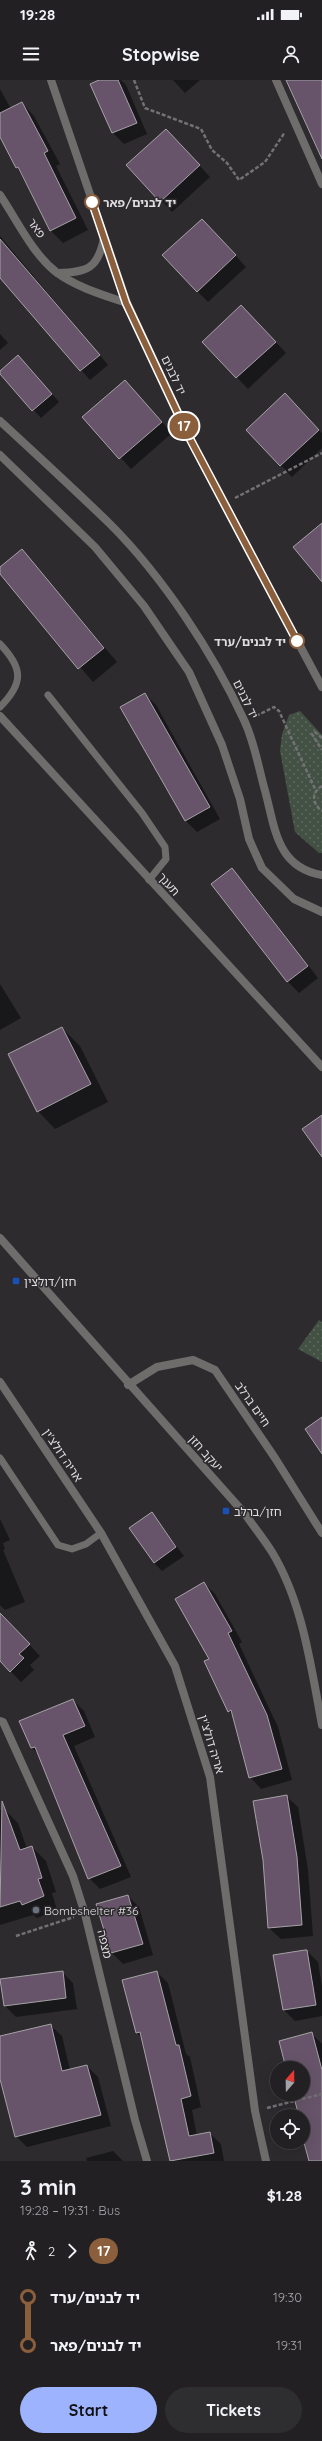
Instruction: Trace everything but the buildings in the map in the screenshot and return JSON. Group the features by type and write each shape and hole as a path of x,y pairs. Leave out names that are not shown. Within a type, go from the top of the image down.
{"street":[{"name":"יד לבנים","path":"51,80 126,303 196,451 322,687"},
{"path":"276,80 322,184"},
{"name":"פאר","path":"0,195 28,238 47,263 57,273 91,290 126,303"},
{"path":"57,273 87,269 96,262 104,238"},
{"name":"יד לבנים","path":"0,421 111,525 167,591 215,663 245,722 277,839 288,858 300,868 311,873 322,875"},
{"path":"0,455 95,547 144,606 189,672 195,685 222,745 240,799 249,839 262,868 294,899 320,909"},
{"name":"תענך","path":"0,716 322,1067"},
{"name":"יעקב חזן","path":"0,1238 128,1385 245,1514 272,1552 294,1598 308,1649 322,1725"},
{"name":"חיים ברלב","path":"128,1385 157,1367 193,1360 215,1370 275,1458 322,1533"},
{"name":"אריה דולצ'ין","path":"0,1382 101,1533 175,1666 210,1777 255,2111 266,2161"},
{"name":"מצפה","path":"0,1721 3,1722 73,1876 85,1914 135,2120 147,2161"}],"lane":[{"path":"0,644 16,665 18,676 16,687 0,706"},
{"path":"48,695 142,813 165,847 166,859 149,880"},
{"path":"0,1458 58,1545 72,1549 86,1544 101,1533"}],"path":[{"path":"134,80 145,108 201,129 212,150 227,163 239,180 265,162 294,119"},
{"path":"224,503 322,453"},
{"path":"245,722 274,707 279,712 316,791 315,804 322,811"},
{"path":"322,738 316,732 312,734 322,750"},
{"path":"316,791 322,786"},
{"path":"16,1936 85,1914"},
{"path":"255,2111 322,2094"}],"green space":[{"path":"300,711 322,735 322,853 319,853 295,832 280,751 282,734 289,715"},
{"path":"319,1320 322,1322 322,1362 298,1349"}],"bus line":[{"name":"17","path":"92,202 126,303 196,451 297,641"}],"place":[{"name":"יד לבנים/פאר","path":"92,202"},
{"name":"יד לבנים/ערד","path":"297,641"},
{"name":"חזן/דולצין","path":"16,1281"},
{"name":"חזן/ברלב","path":"226,1511"},
{"name":"Bombshelter #36","path":"36,1910"}]}
